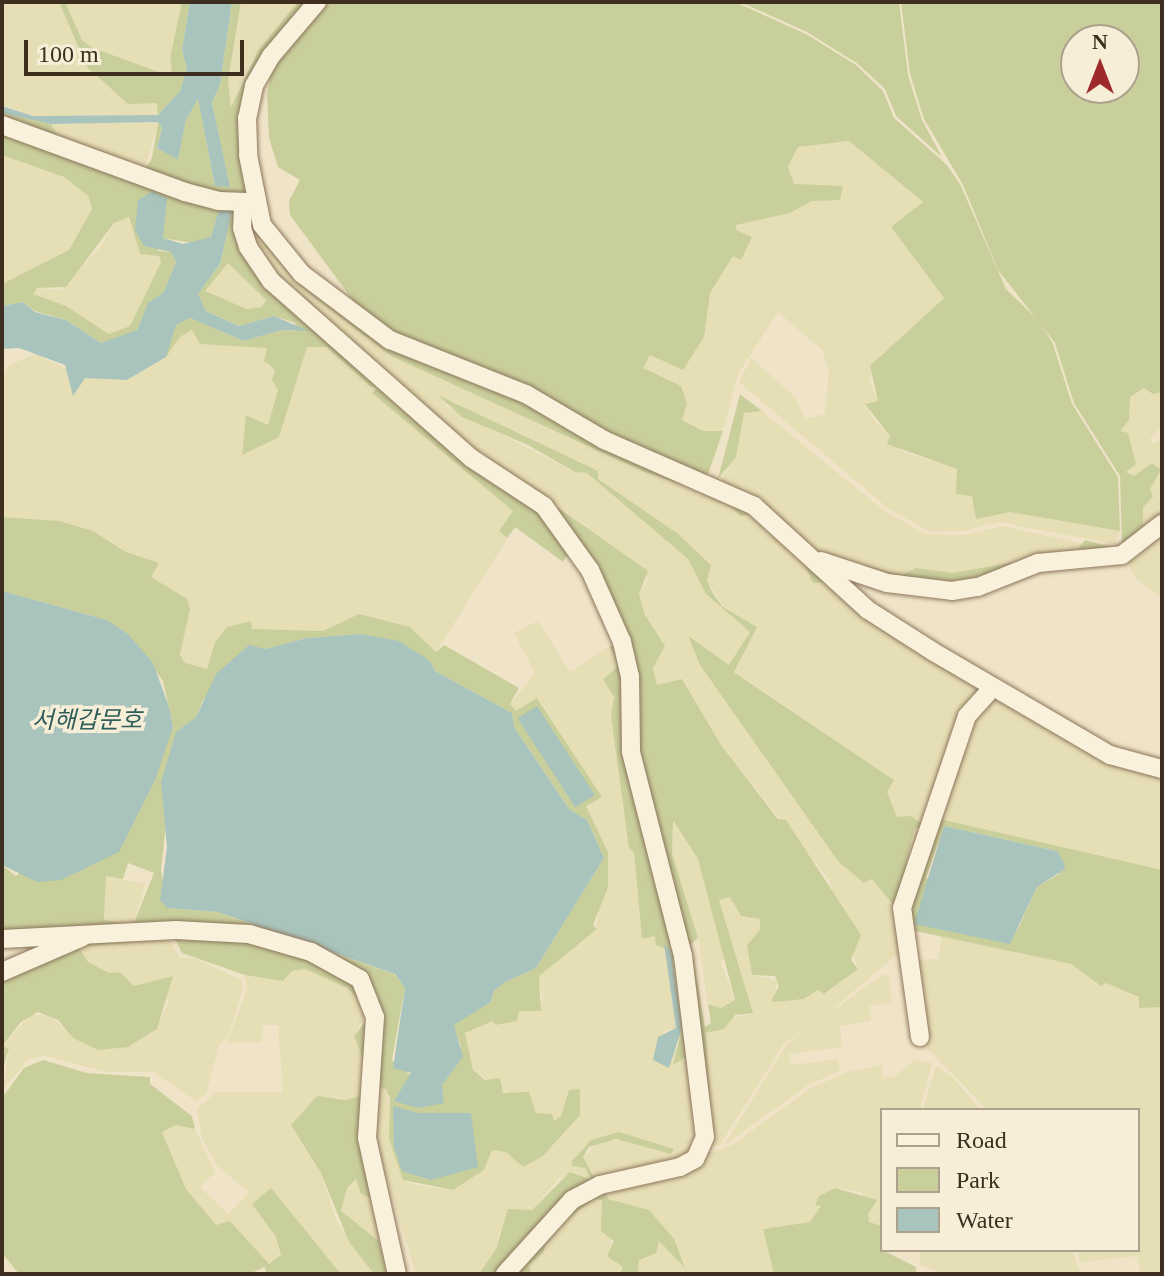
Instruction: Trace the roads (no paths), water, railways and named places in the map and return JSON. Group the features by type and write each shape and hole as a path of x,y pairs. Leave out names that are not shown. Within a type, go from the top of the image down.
{"street":[{"path":"317,2 271,56 249,101 249,203 242,228 248,247 271,281 471,458 544,506 590,570 625,653 631,752 683,956 705,1137 695,1159 680,1167 600,1185 572,1200 505,1274"},
{"path":"2,125 185,192 249,203 283,256 390,340 526,394 650,462 727,491 754,506 815,557 868,610 991,689 1110,755 1162,769"},
{"path":"815,557 887,583 952,591 978,587 1038,563 1122,555 1144,543 1162,524"},
{"path":"920,1037 902,908 967,716 991,689"},
{"path":"2,939 176,930 249,934 311,952 360,979 375,1017 367,1138 397,1274"},
{"path":"2,972 77,944 84,936"}],"water":[{"path":"190,2 232,2 220,84 212,103 230,187 215,186 198,99 186,120 178,160 157,148 162,128 158,122 51,124 2,113 2,106 33,116 158,115 180,91 187,69 182,50"},
{"path":"153,191 167,198 163,238 183,244 211,237 219,209 232,211 220,264 198,294 206,311 239,326 274,316 309,331 282,330 244,341 190,318 176,325 166,357 127,380 85,378 73,396 65,365 19,348 2,349 2,306 23,302 35,312 66,320 101,343 137,330 148,303 164,292 176,262 171,252 144,246 135,230 138,200"},
{"name":"서해갑문호","path":"2,591 107,620 128,634 153,663 169,707 173,727 155,780 119,852 61,880 37,882 2,865"},
{"path":"360,634 399,641 430,661 435,671 512,713 514,727 569,809 587,820 604,858 536,968 505,982 494,991 491,1002 454,1025 463,1057 442,1085 444,1103 418,1108 394,1101 411,1073 393,1068 405,988 395,974 218,912 167,908 160,900 167,847 161,782 176,732 196,717 216,674 249,645 265,649 307,638"},
{"path":"537,706 595,795 575,807 518,719"},
{"path":"944,826 1057,851 1064,863 1065,869 1037,887 1010,944 914,924"},
{"path":"664,944 671,951 682,1028 669,1068 653,1060 658,1037 676,1028"},
{"path":"393,1106 418,1113 471,1113 478,1167 431,1180 402,1171 394,1147"}]}
